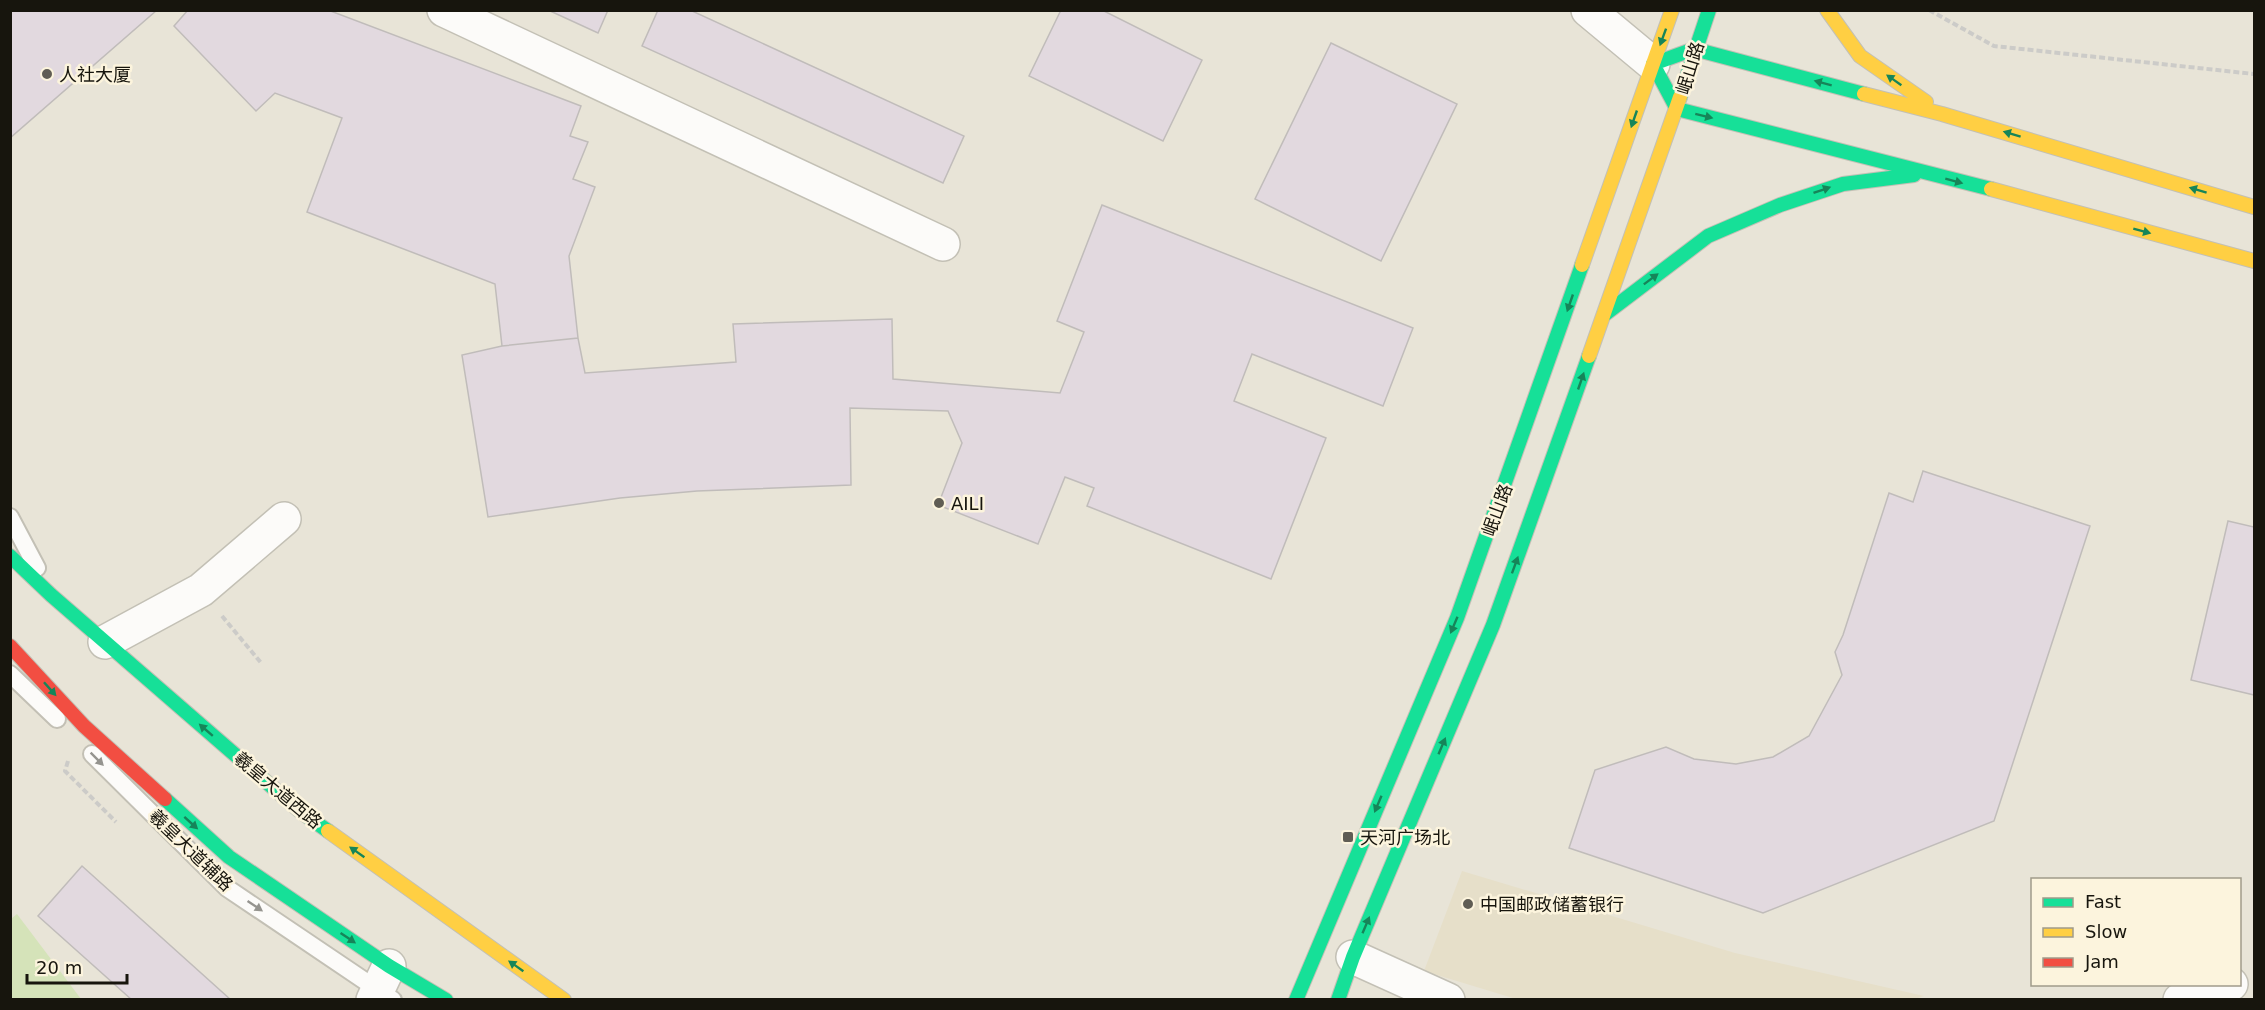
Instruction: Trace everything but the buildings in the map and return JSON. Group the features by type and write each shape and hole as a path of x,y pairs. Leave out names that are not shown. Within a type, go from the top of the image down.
{"main road":[{"name":"岷山路","path":"1296,999 1457,618 1672,10"},
{"name":"岷山路","path":"1338,999 1353,957 1493,625 1677,109 1694,50 1709,10"},
{"path":"1827,10 1860,56 1942,114"},
{"path":"2254,207 1942,114 1694,50 1653,64 1677,109 1894,163 2254,261"},
{"path":"1604,315 1708,236 1780,205 1843,184 1928,174"},
{"name":"羲皇大道西路","path":"10,556 51,595 301,812 564,999"},
{"path":"10,646 84,726 229,857 383,988 446,999"}],"street":[{"path":"444,10 943,244"},
{"path":"1587,10 1653,64"},
{"path":"105,642 201,590 284,519"},
{"path":"1353,957 1448,999"},
{"path":"2180,999 2224,986"}],"lane":[{"path":"10,518 51,595"},
{"name":"羲皇大道辅路","path":"10,674 228,888 383,988"}],"path":[{"path":"1929,10 1994,46 2254,74"},
{"path":"201,590 262,664"}],"shaded area":[{"path":"1462,871 1735,953 1924,996 1912,1000 1516,999 1424,971"}],"green space":[{"path":"17,914 81,999 11,999 11,919"}],"traffic: fast":[{"path":"1680,97 1709,10"},
{"path":"1864,94 1694,49 1653,64 1677,109 1991,189"},
{"path":"1604,315 1708,236 1780,205 1843,184 1914,175"},
{"path":"1296,1000 1457,618 1582,265"},
{"path":"1338,1000 1353,957 1493,625 1589,356"},
{"path":"10,556 51,595 301,812 328,831"},
{"path":"165,799 229,857 389,966 446,1000"}],"traffic: slow":[{"path":"1582,265 1672,10"},
{"path":"1827,10 1860,56 1926,102"},
{"path":"1864,94 1942,114 2254,207"},
{"path":"1589,356 1680,97"},
{"path":"1991,189 2254,261"},
{"path":"328,831 564,1000"}],"traffic: jam":[{"path":"10,646 84,726 165,799"}],"place":[{"name":"人社大厦","path":"47,74"},
{"name":"AILI","path":"939,503"},
{"name":"天河广场北","path":"1348,837"},
{"name":"中国邮政储蓄银行","path":"1468,904"}]}
